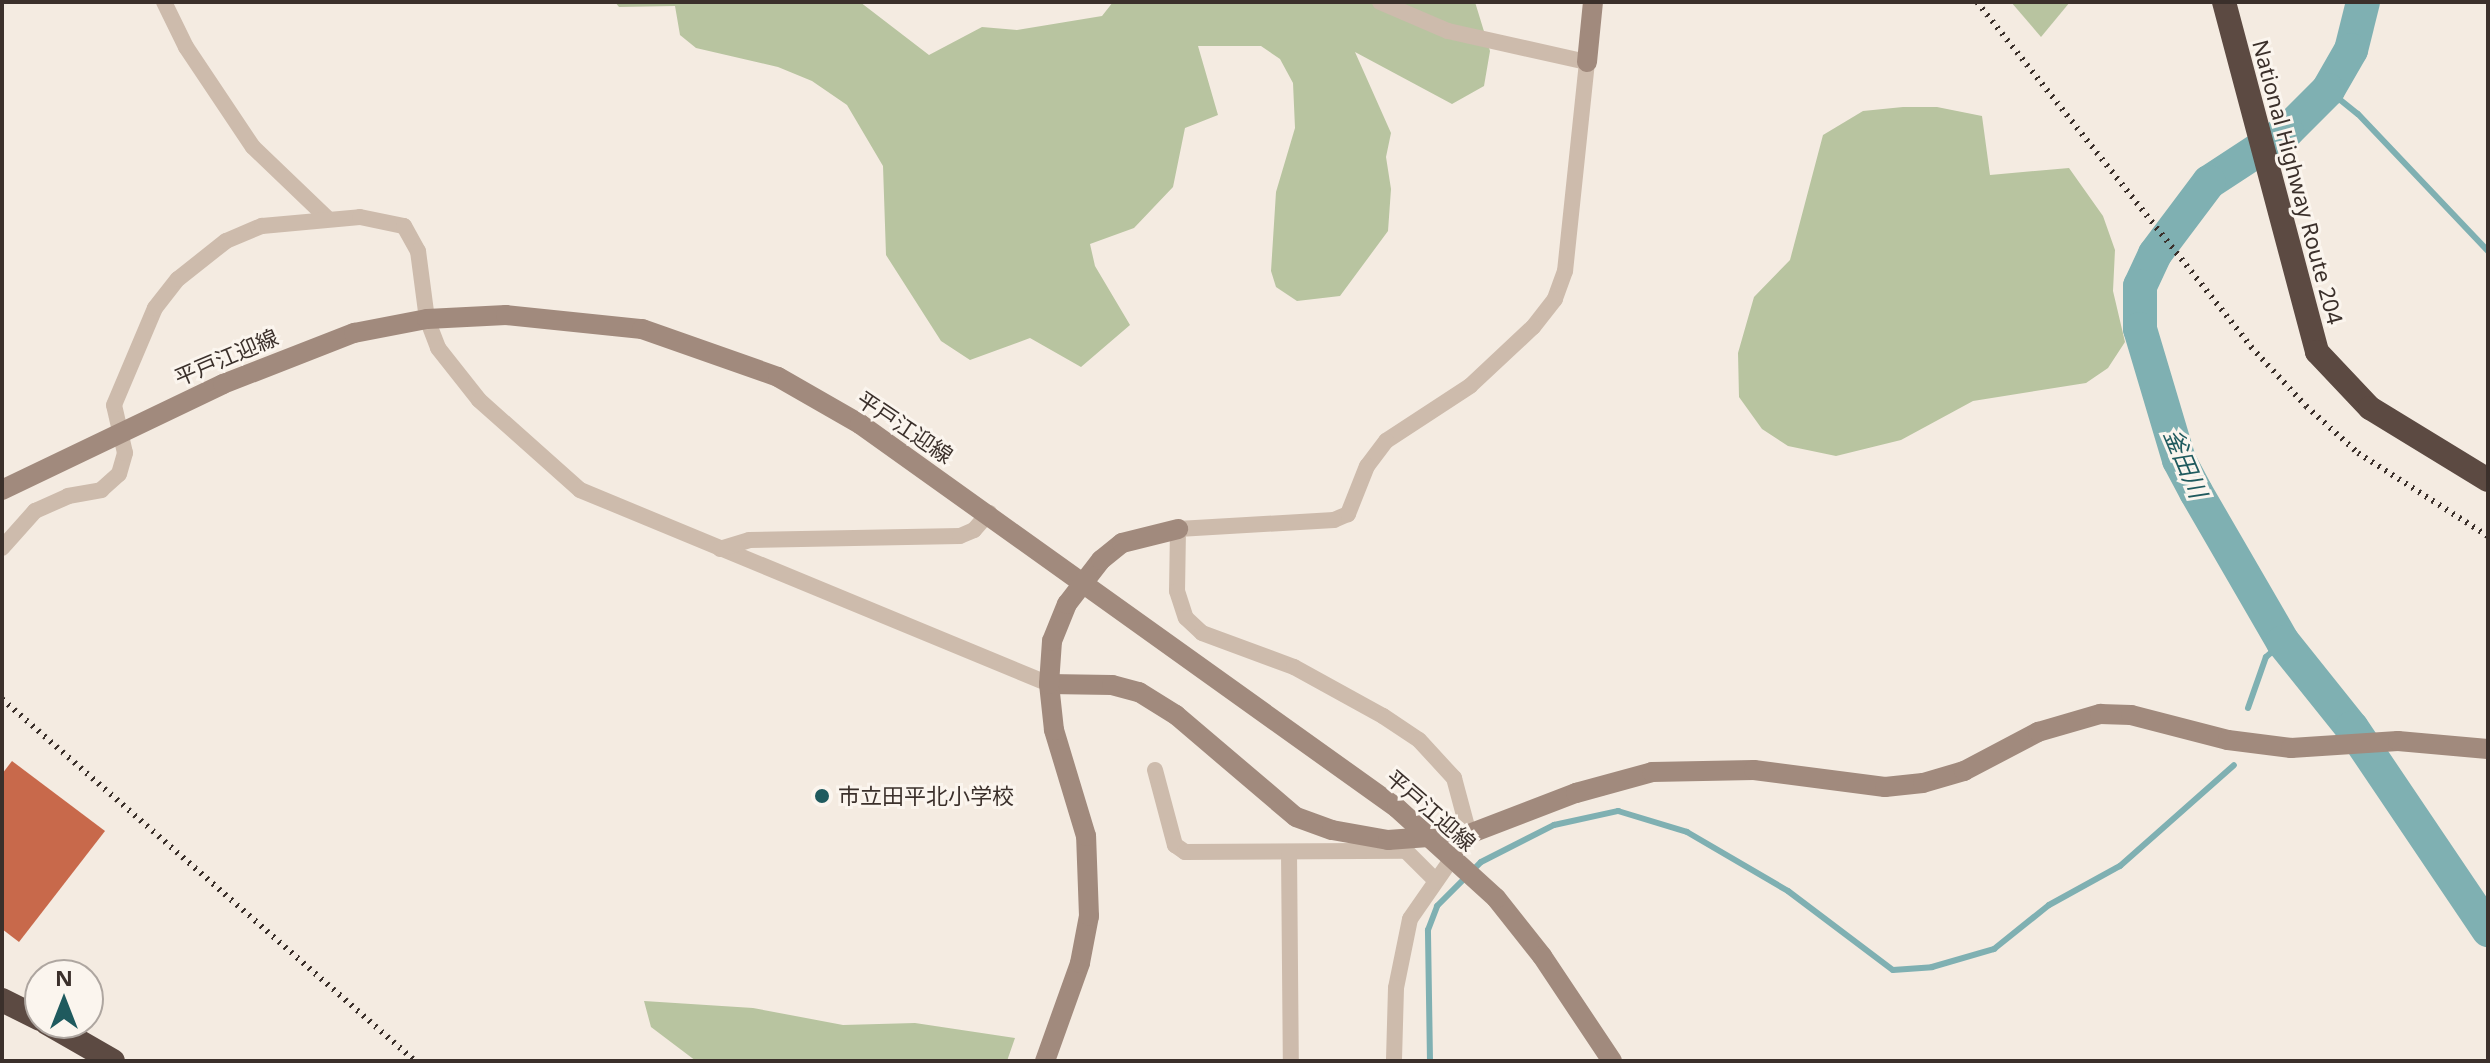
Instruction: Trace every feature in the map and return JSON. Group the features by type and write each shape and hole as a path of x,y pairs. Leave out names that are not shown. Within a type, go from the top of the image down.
{"highway":[{"name":"National Highway Route 204","path":"2224,2 2275,211 2317,352 2370,408 2488,480"},
{"path":"2,1000 24,1011"},
{"path":"73,1039 106,1060"}],"street":[{"path":"164,2 186,47 253,147 327,218"},
{"path":"1380,2 1448,31 1587,62"},
{"path":"1045,1061 1080,963 1089,916 1086,836 1054,730 1049,684 1052,641 1082,581 1122,543 1178,529 1334,520 1348,514 1367,466 1386,441 1470,386 1533,327 1555,299 1573,238 1593,2"},
{"path":"2,548 35,511 68,496 101,490 119,474 125,453 114,405 155,308 178,279 226,241 262,226 307,226 327,218 360,217 404,226 418,251 427,319 438,348 479,400 580,490 1049,684 1112,685 1139,692 1176,715 1296,817 1332,830 1388,840 1469,834 1576,793 1652,772 1754,770 1874,787 1923,783 1964,771 2038,732 2100,714 2131,715 2259,745 2333,746 2398,741 2488,749"},
{"name":"平戸江迎線","path":"2,490 121,430 289,355 354,333 427,319 506,315 579,320 642,329 709,349 778,377 847,416 989,513 1397,808 1496,898 1542,956 1612,1061"},
{"path":"720,549 749,540 960,536 974,530 989,513"},
{"path":"1178,529 1177,591 1186,618 1202,633 1294,667 1419,740 1454,778 1469,834"},
{"path":"1155,770 1175,845 1185,852 1406,851 1436,881"},
{"path":"1394,1061 1396,988 1410,919 1469,834"},
{"path":"1289,852 1291,1061"}],"green space":[{"path":"615,2 860,2 929,55 982,27 1017,30 1102,16 1113,2 1475,2 1490,51 1484,86 1452,104 1355,52 1391,133 1386,157 1391,189 1388,231 1340,296 1297,301 1276,287 1271,271 1276,192 1295,128 1293,83 1280,59 1261,46 1198,46 1218,115 1185,128 1173,187 1134,228 1090,244 1095,266 1130,325 1081,367 1030,338 970,360 941,341 886,255 883,166 847,105 812,81 778,67 696,48 680,35 675,6 619,7"},
{"path":"2011,2 2070,2 2041,37"},
{"path":"1937,107 1982,116 1990,175 2069,168 2103,216 2115,250 2113,291 2125,342 2108,368 2086,383 1973,401 1901,440 1836,456 1788,446 1762,429 1739,397 1738,353 1754,297 1790,260 1823,135 1863,111"},
{"path":"644,1001 753,1008 843,1025 915,1023 1015,1038 1007,1061 696,1061 651,1027"}],"building":[{"path":"12,761 105,831 19,942 2,929 2,774"}],"waterway":[{"name":"釜田川","path":"2363,2 2351,50 2328,90 2287,131 2209,182 2155,254 2140,286 2140,329 2179,460 2196,492 2283,642 2352,728 2488,930"},
{"path":"2328,90 2358,114 2488,251"},
{"path":"2248,708 2266,657 2283,642"},
{"path":"1430,1061 1428,930 1437,906 1481,862 1554,825 1618,811 1687,832 1788,891 1893,970 1932,967 1994,949 2049,905 2120,866 2234,765"}],"railway":[{"path":"1977,2 2251,347 2306,406 2358,453 2488,536"},
{"path":"2,699 415,1061"}],"place":[{"name":"市立田平北小学校","path":"822,796"}]}
